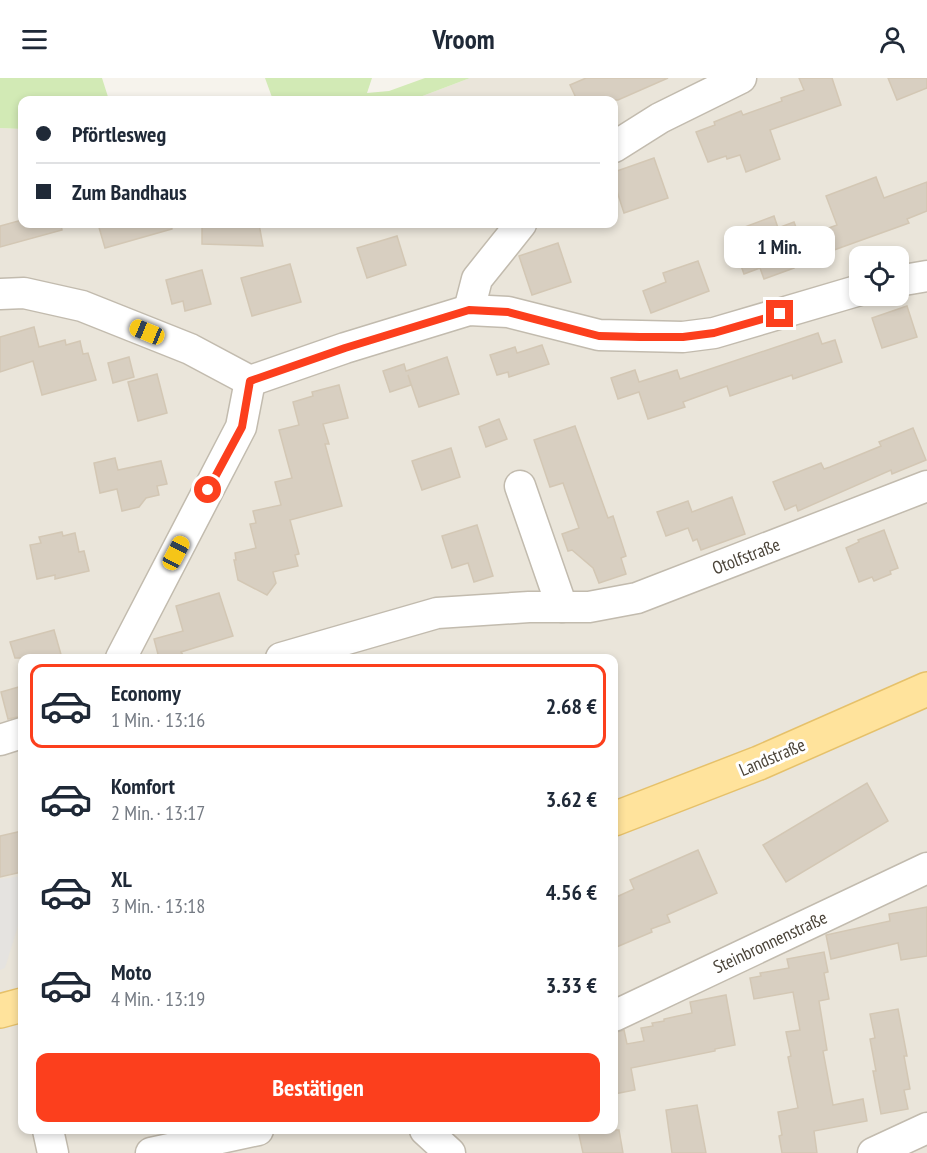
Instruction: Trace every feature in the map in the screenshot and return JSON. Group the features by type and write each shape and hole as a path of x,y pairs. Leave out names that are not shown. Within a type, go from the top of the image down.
{"main road":[{"name":"Landstraße","path":"618,817 759,763 927,689"},
{"path":"0,1011 18,1006"}],"street":[{"path":"618,144 660,118 741,78"},
{"path":"469,310 477,279 518,228"},
{"path":"909,278 927,276"},
{"path":"0,294 24,293 82,306 190,350 250,381 345,348 469,310 508,312 599,336 683,337 714,333 849,293"},
{"path":"123,654 242,427 250,381"},
{"path":"520,486 562,607"},
{"name":"Otolfstraße","path":"295,654 437,613 589,607 637,598 927,486"},
{"path":"0,740 18,734"},
{"name":"Steinbronnenstraße","path":"618,1014 927,868"},
{"path":"873,1153 927,1128"},
{"path":"49,1134 53,1153"},
{"path":"151,1153 239,1134"},
{"path":"429,1134 450,1153"}],"shaded area":[{"path":"470,78 927,78 927,1153 0,1153 0,128 18,129 18,228 618,228 618,96 423,96"},
{"path":"18,877 18,926 5,968 0,970 0,879"}],"green space":[{"path":"0,78 102,78 108,96 18,96 18,129 0,128"},
{"path":"265,78 372,78 367,93 389,91 425,78 470,78 423,96 272,96"}],"building":[{"path":"586,78 668,78 618,100 618,96 575,96 570,85"},
{"path":"799,78 832,78 841,105 770,130 780,159 746,172 740,155 727,159 726,156 708,162 696,132 741,111 743,115 782,101 781,98 804,90"},
{"path":"888,78 927,78 927,88 897,100"},
{"path":"654,158 668,198 624,213 618,194 618,171"},
{"path":"876,177 884,198 927,182 927,211 907,219 909,223 834,250 826,229 837,225 826,196"},
{"path":"774,216 778,228 794,222 805,251 789,256 794,268 764,279 760,268 744,274 733,244 749,238 745,227"},
{"path":"18,221 18,228 62,228 62,230 0,247 0,226"},
{"path":"99,228 172,228 172,229 105,248"},
{"path":"202,228 260,228 263,246 202,244"},
{"path":"397,236 406,265 367,278 357,248"},
{"path":"558,243 571,282 532,295 519,256"},
{"path":"698,261 709,291 651,313 643,291 666,282 663,273"},
{"path":"290,264 301,302 252,316 241,278"},
{"path":"202,270 211,304 185,311 183,301 172,304 166,280"},
{"path":"907,306 917,337 882,348 872,318"},
{"path":"34,327 39,347 65,340 66,345 80,341 83,354 88,353 96,380 42,395 33,361 0,372 0,337"},
{"path":"818,333 822,344 835,340 842,362 793,379 792,375 730,396 727,386 683,402 685,407 648,419 639,392 618,399 611,378 635,370 639,382 677,370 680,379"},
{"path":"542,345 549,364 509,377 508,372 497,375 490,355 515,347 517,353"},
{"path":"129,357 134,377 113,383 108,363"},
{"path":"447,357 459,394 419,407 408,375 411,385 390,392 383,371 404,364 406,371"},
{"path":"157,374 167,413 138,421 128,382"},
{"path":"339,385 348,418 323,424 329,444 325,444 342,506 290,520 299,554 295,555 298,566 273,572 276,583 267,595 238,580 235,553 256,548 250,524 256,523 253,511 281,505 275,482 292,478 279,430 299,425 293,402 313,396 312,392"},
{"path":"499,419 507,439 486,447 479,427"},
{"path":"575,426 608,518 613,516 626,556 621,558 626,574 599,583 593,568 572,550 568,551 562,534 579,528 563,483 550,487 534,440"},
{"path":"913,428 926,460 892,474 891,470 798,511 796,505 785,510 773,482 821,463 824,469 830,467 881,446 879,442"},
{"path":"451,448 460,477 422,490 412,461"},
{"path":"115,458 118,470 161,461 167,484 157,486 159,495 146,498 139,507 122,511 117,489 100,493 94,463"},
{"path":"732,497 745,534 701,550 697,539 693,541 688,528 666,536 657,512 688,501 692,512"},
{"path":"477,525 493,576 474,582 468,563 452,568 442,536"},
{"path":"884,530 898,568 890,571 891,574 874,581 872,577 859,582 846,548 859,542 858,540"},
{"path":"62,532 63,536 75,533 79,552 84,551 89,571 55,579 55,575 37,579 30,545 41,543 39,537"},
{"path":"219,593 233,636 181,652 182,654 158,654 154,639 183,631 176,606"},
{"path":"54,630 61,654 18,654 18,658 15,658 10,642"},
{"path":"18,687 18,717 8,719 1,692"},
{"path":"867,783 888,821 786,882 763,845"},
{"path":"18,832 18,873 0,877 0,836"},
{"path":"698,850 717,893 667,915 670,922 618,946 618,896 634,889 630,880"},
{"path":"927,907 927,956 901,960 898,943 831,959 826,935 890,921 889,914"},
{"path":"824,952 828,972 824,973 829,999 819,1001 827,1050 823,1051 833,1105 863,1099 867,1121 814,1131 817,1153 782,1153 778,1112 798,1108 788,1057 791,1056 786,1032 800,1030 793,992 754,999 750,978 761,976 760,973 789,968 787,959"},
{"path":"726,995 735,1045 631,1068 635,1090 618,1093 618,1032 624,1030 627,1044 644,1041 641,1028 653,1026 652,1023 664,1021 664,1019 692,1013 690,1002"},
{"path":"898,1009 907,1056 904,1056 910,1089 904,1090 908,1109 881,1114 873,1071 876,1071 870,1039 875,1038 870,1014"},
{"path":"697,1105 706,1153 672,1153 666,1110"},
{"path":"619,1130 623,1153 583,1153 579,1134 618,1134"}],"route":[{"path":"208,490 242,427 250,381 345,348 469,310 508,312 599,336 640,337 683,337 714,333 780,314"}]}
